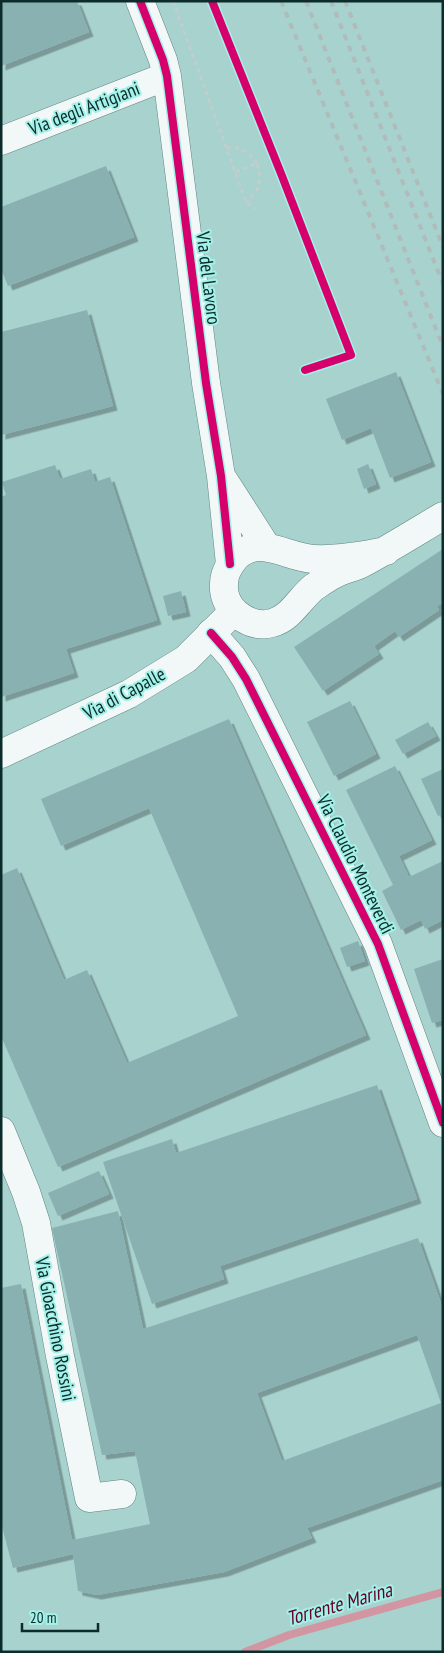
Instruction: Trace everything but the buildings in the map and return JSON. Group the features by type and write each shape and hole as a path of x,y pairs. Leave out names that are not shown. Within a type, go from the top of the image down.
{"street":[{"name":"Via del Lavoro","path":"140,1 163,60 167,76 206,383 221,476 230,564"},
{"name":"Via degli Artigiani","path":"1,141 167,76"},
{"name":"Via del Lavoro","path":"221,476 276,549"},
{"path":"386,551 328,560 311,559 276,549 252,547 240,553 230,564 224,577 226,600 234,611 246,621 271,624 284,619 313,588 333,575 386,551 443,516"},
{"path":"276,549 293,560 300,572 302,580 298,603"},
{"name":"Via di Capalle","path":"1,754 129,694 186,659 234,611"},
{"name":"Via Claudio Monteverdi","path":"211,633 232,657 246,679 378,944 443,1124"},
{"name":"Via Gioacchino Rossini","path":"1,1131 26,1192 36,1224 60,1356 89,1498 122,1494"}],"path":[{"path":"173,1 246,202"},
{"path":"227,148 233,146 242,150 252,156 257,163 260,176 258,189 246,202"},
{"path":"236,172 257,163"},
{"path":"246,202 260,207"}],"waterway":[{"name":"Torrente Marina","path":"245,1652 289,1635 443,1592"}],"railway":[{"path":"281,1 443,394"},
{"path":"306,1 443,347"},
{"path":"331,1 443,284"},
{"path":"345,1 443,247"}],"cycle path":[{"path":"140,1 163,60 167,76 206,383 221,476 230,564"},
{"path":"212,1 351,355 305,370"},
{"path":"211,633 232,657 246,679 378,944 443,1123"}]}
